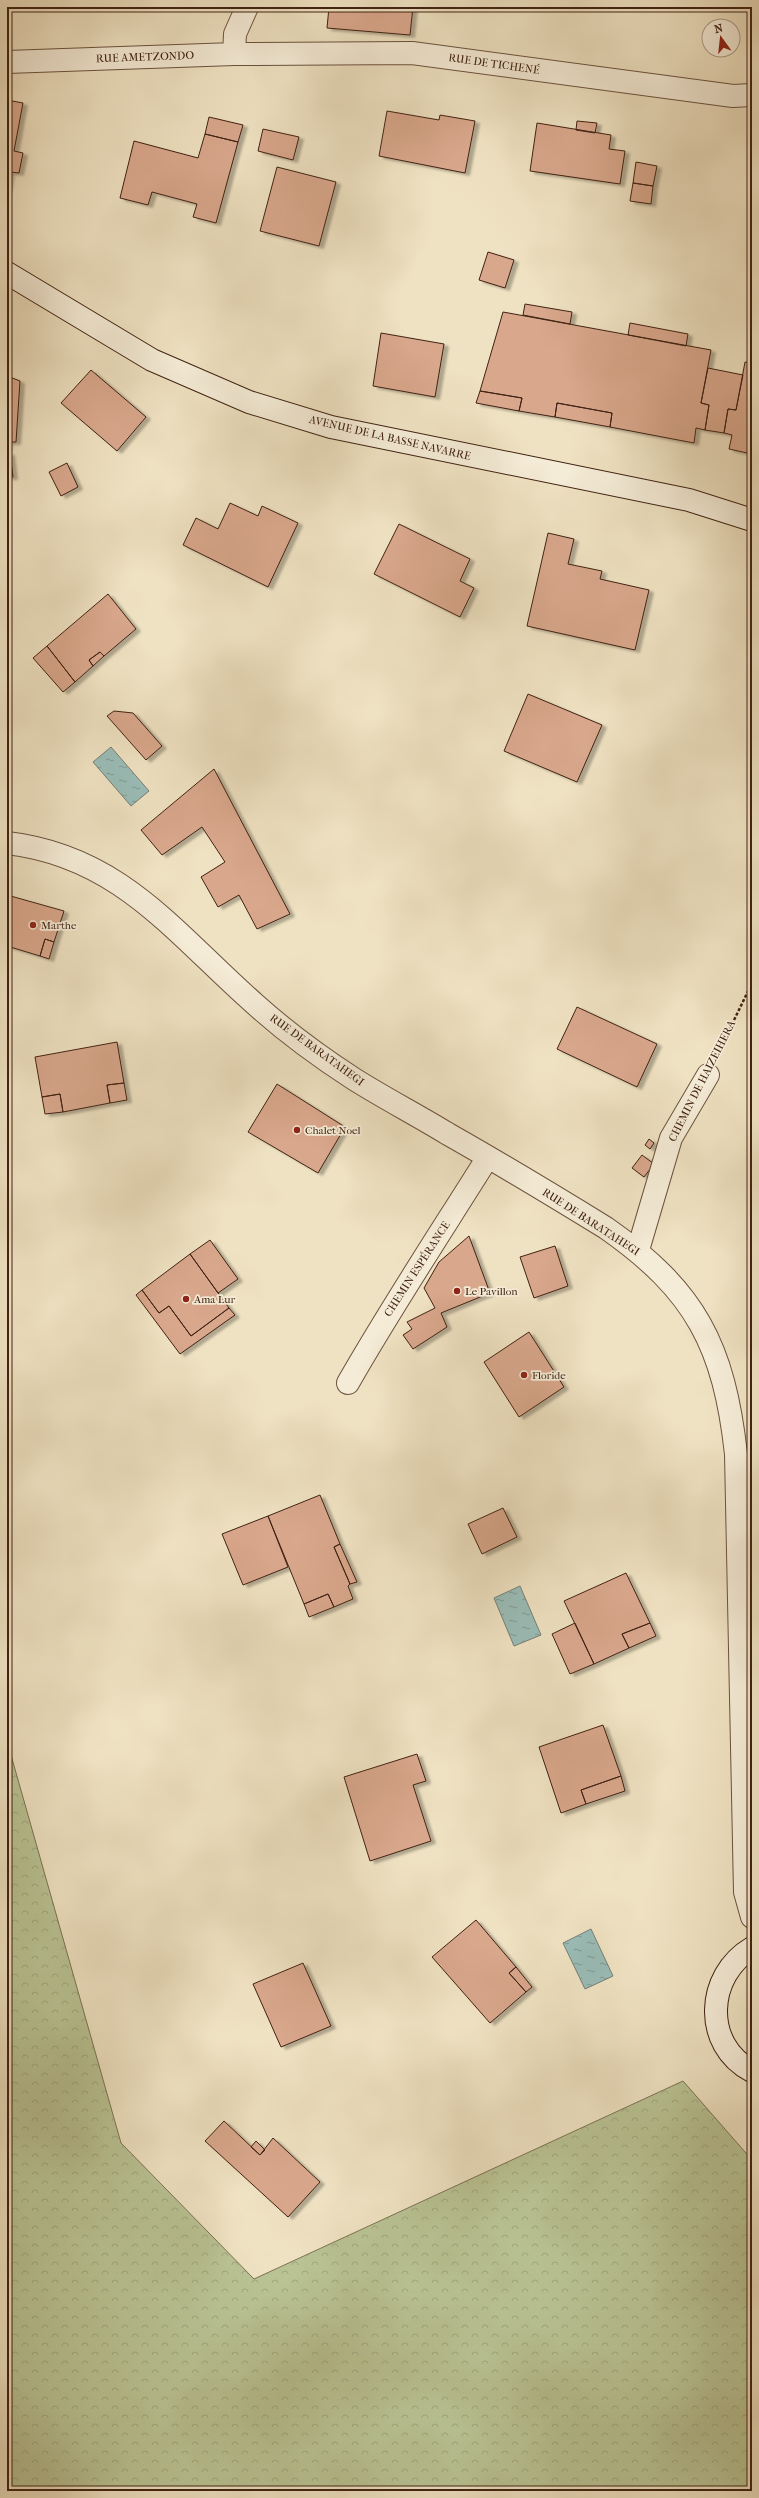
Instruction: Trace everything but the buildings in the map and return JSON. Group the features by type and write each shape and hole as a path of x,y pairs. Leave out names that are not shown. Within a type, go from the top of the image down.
{"street":[{"path":"234,54 235,34 247,7"},
{"name":"RUE DE TICHENÉ","path":"234,54 412,53 733,96 752,95"},
{"name":"RUE AMETZONDO","path":"7,62 234,54"},
{"name":"AVENUE DE LA BASSE NAVARRE","path":"7,273 152,360 249,402 331,427 689,500 752,520"},
{"name":"RUE DE BARATAHEGI","path":"7,843 32,846 67,856 98,870 128,889 256,1006 298,1039 354,1079 606,1228 638,1250 666,1277 689,1304 708,1334 722,1372 731,1412 738,1494 745,1892 752,1917"},
{"name":"CHEMIN DE HAIZEIHERA","path":"638,1250 671,1138 708,1075"},
{"name":"CHEMIN ESPÉRANCE","path":"348,1383 381,1325 399,1299 488,1157"},
{"path":"752,1948 739,1956 722,1978 715,2003 718,2030 731,2053 752,2071"}],"path":[{"name":"CHEMIN DE HAIZEIHERA","path":"708,1075 752,984"}],"green space":[{"path":"7,1741 121,2143 254,2279 683,2081 752,2160 752,2491 7,2491"}],"water":[{"path":"111,747 149,791 131,806 93,762"},
{"path":"520,1586 541,1635 514,1646 494,1598"},
{"path":"591,1929 613,1976 585,1989 563,1943"}],"place":[{"name":"Marthe","path":"33,925"},
{"name":"Chalet Noel","path":"297,1130"},
{"name":"Le Pavillon","path":"457,1291"},
{"name":"Ama Lur","path":"186,1299"},
{"name":"Floride","path":"524,1375"}]}
